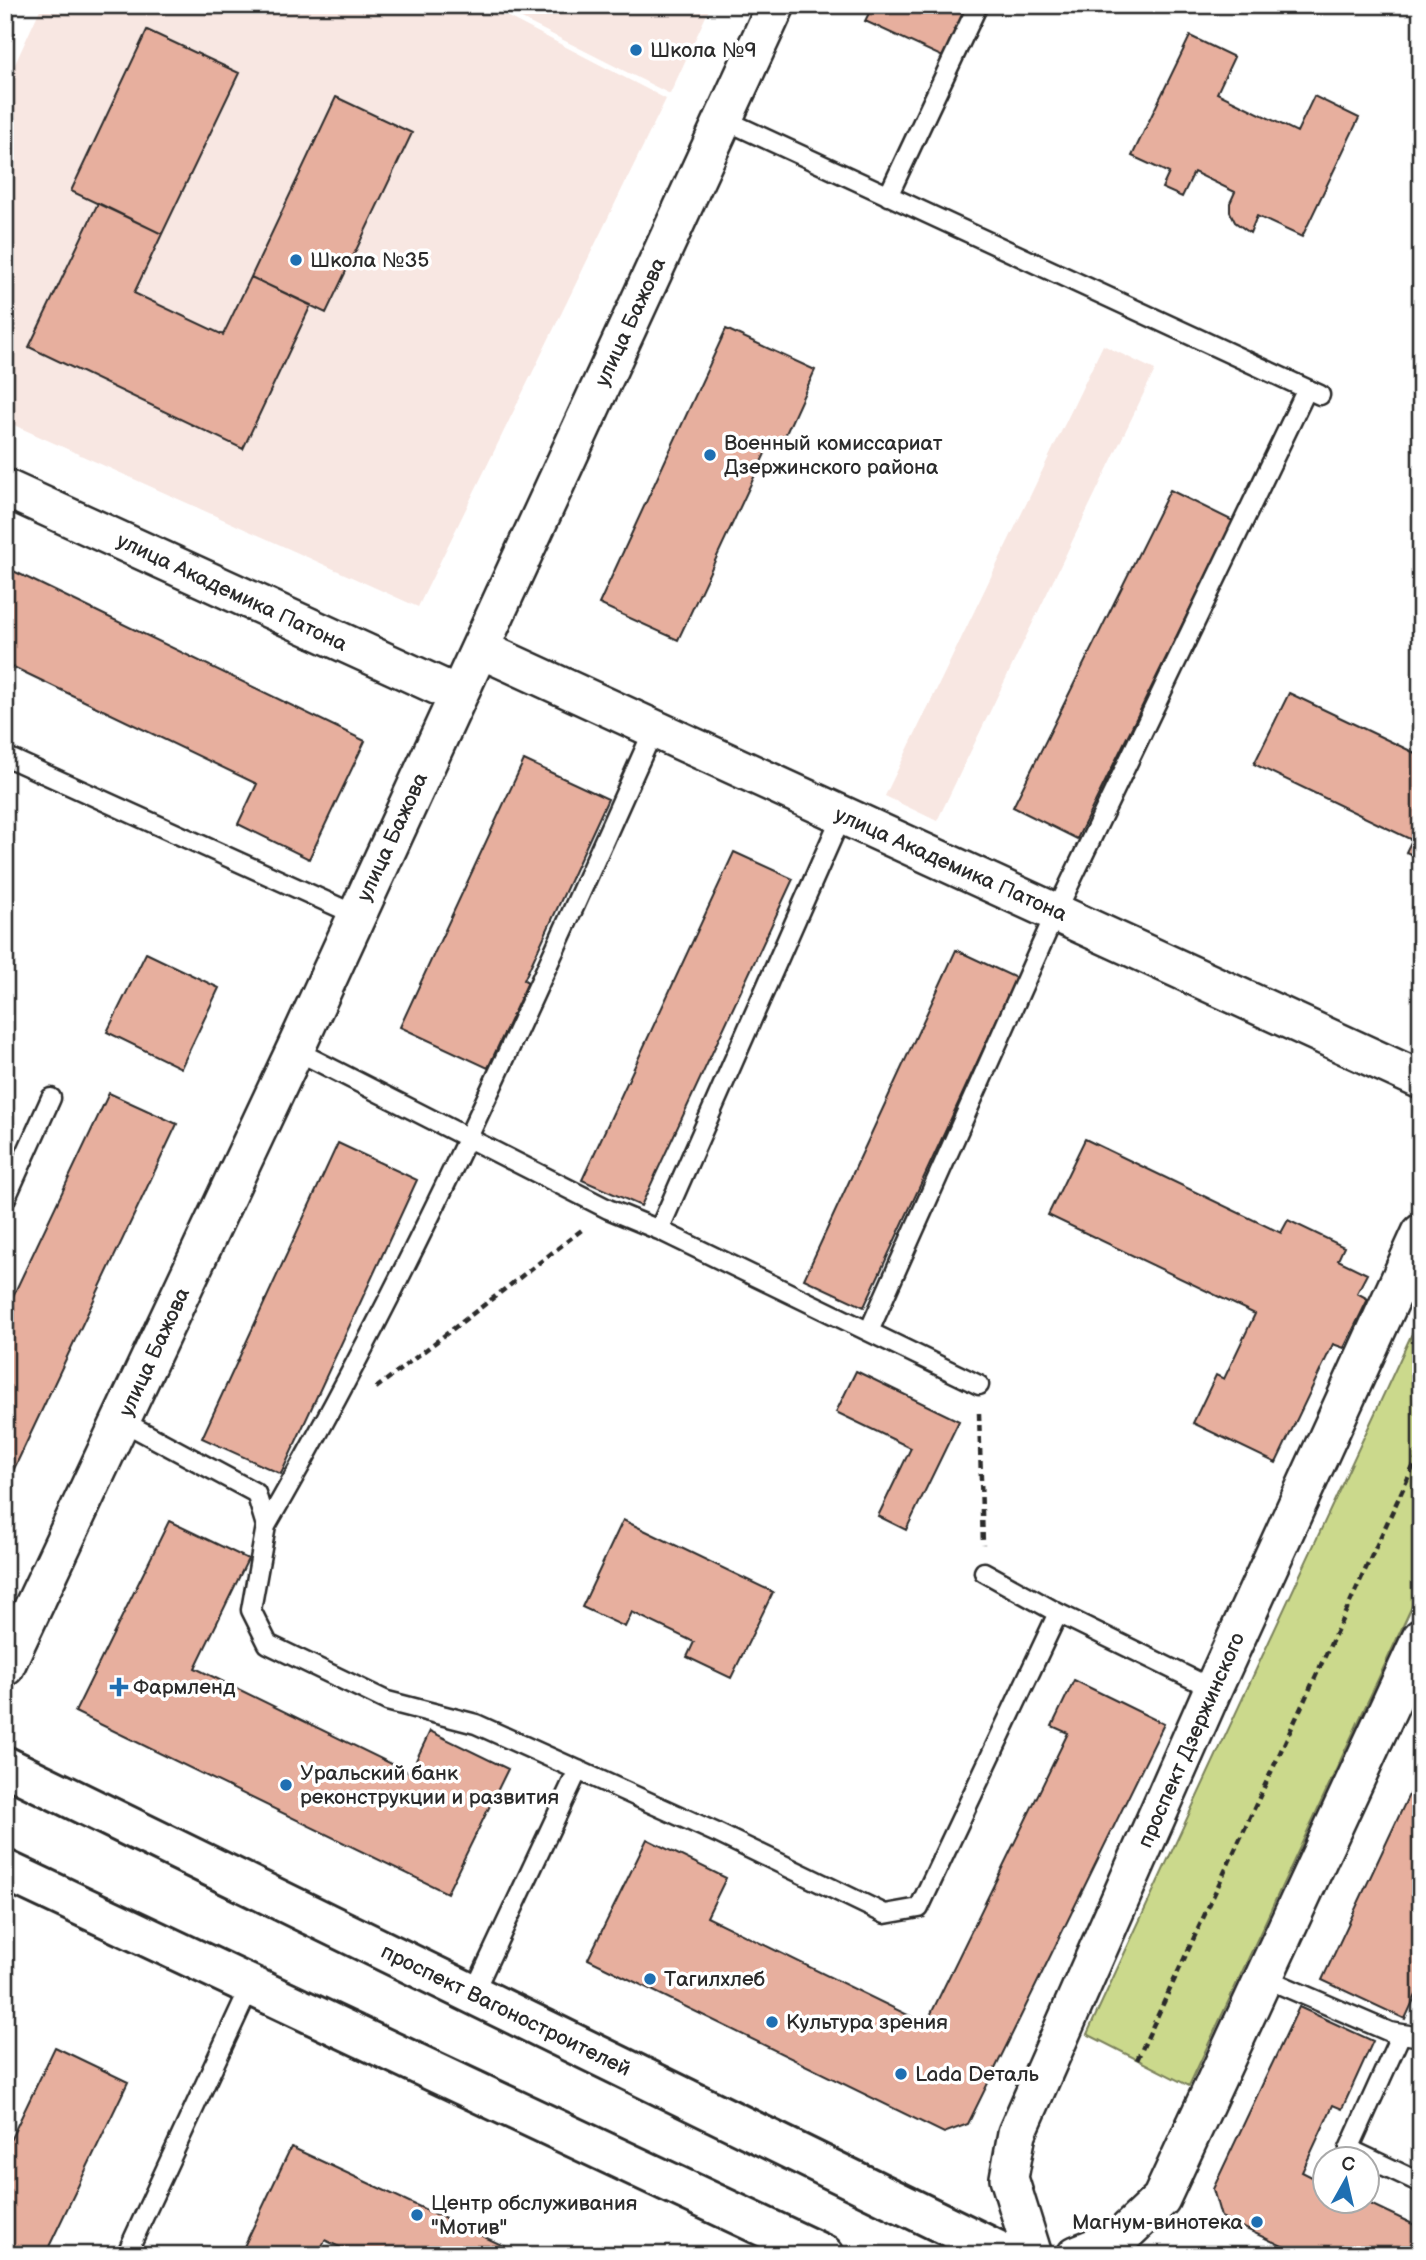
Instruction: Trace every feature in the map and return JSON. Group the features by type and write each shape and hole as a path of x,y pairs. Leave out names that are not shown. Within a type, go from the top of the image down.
{"main road":[{"name":"проспект Вагоностроителей","path":"5,1766 1007,2255"},
{"path":"5,1870 824,2255"}],"street":[{"name":"улица Бажова","path":"5,1667 295,1050 776,5"},
{"name":"улица Академика Патона","path":"5,488 458,695"},
{"name":"улица Академика Патона","path":"480,649 1421,1080"},
{"name":"проспект Дзержинского","path":"1034,2255 1009,2178 1017,2133 1213,1689 1421,1233"},
{"path":"1076,2255 1121,2237 1161,2199 1421,1639"}],"lane":[{"path":"888,195 978,5"},
{"path":"723,119 1314,392 1056,912 869,1331"},
{"path":"654,729 469,1138 324,1426 266,1527 251,1611 268,1644 387,1701 476,1724 717,1833 885,1914 919,1908 1058,1613"},
{"path":"5,756 356,915"},
{"path":"659,1230 842,815"},
{"path":"295,1050 608,1209 659,1230 979,1385"},
{"path":"5,1200 51,1098"},
{"path":"122,1421 256,1493 266,1527"},
{"path":"985,1572 1058,1613 1213,1689"},
{"path":"472,1994 578,1770"},
{"path":"1265,1978 1390,2032 1421,2037"},
{"path":"126,2255 251,1985"},
{"path":"1401,2034 1349,2149 1421,2183"}],"path":[{"path":"373,1390 608,1209"},
{"path":"979,1385 985,1572"},
{"path":"1138,2060 1421,1450"}],"shaded area":[{"name":"Школа №35","path":"42,5 485,5 666,99 418,607 5,421 5,86"},
{"name":"Школа №9","path":"494,5 711,5 670,94"},
{"path":"1103,345 1155,370 937,821 885,796"}],"green space":[{"path":"1421,1314 1421,1587 1189,2086 1087,2034"}],"building":[{"path":"873,5 968,5 943,57 865,21"},
{"path":"147,30 239,73 162,234 71,191"},
{"path":"1190,36 1234,57 1217,93 1297,132 1314,96 1359,118 1302,237 1257,216 1250,233 1235,222 1230,212 1230,203 1235,192 1194,172 1182,197 1162,188 1169,173 1132,156"},
{"path":"336,97 412,133 326,313 251,277"},
{"path":"98,203 162,234 134,293 223,335 251,277 311,305 243,449 29,347"},
{"path":"726,329 815,370 779,449 769,445 678,640 599,604"},
{"path":"1170,490 1233,521 1077,839 1013,807"},
{"path":"5,567 365,741 309,859 238,824 257,784 5,663"},
{"path":"1289,693 1421,756 1421,859 1406,852 1412,840 1254,764"},
{"path":"524,760 608,799 524,980 528,982 488,1068 400,1027"},
{"path":"734,852 793,879 641,1206 582,1180"},
{"path":"956,950 1016,978 864,1307 804,1279"},
{"path":"146,953 219,988 181,1068 107,1032"},
{"path":"109,1093 177,1124 5,1488 5,1313"},
{"path":"1085,1139 1281,1233 1288,1220 1344,1247 1338,1260 1367,1274 1357,1293 1368,1299 1344,1348 1333,1344 1276,1463 1193,1423 1216,1375 1224,1379 1255,1314 1048,1215"},
{"path":"338,1143 417,1180 281,1474 202,1438"},
{"path":"856,1371 959,1421 906,1530 878,1516 911,1448 836,1412"},
{"path":"623,1520 773,1592 731,1678 687,1657 694,1642 632,1612 625,1627 582,1607"},
{"path":"169,1521 248,1559 195,1668 410,1773 430,1731 508,1769 447,1893 75,1712"},
{"path":"1074,1680 1164,1724 968,2124 944,2133 588,1959 647,1839 726,1878 707,1917 926,2024 1068,1733 1052,1726"},
{"path":"1421,1769 1421,1984 1405,2019 1322,1980"},
{"path":"1299,2007 1373,2041 1342,2109 1333,2105 1315,2144 1310,2144 1310,2155 1302,2172 1310,2176 1310,2214 1380,2214 1380,2209 1421,2228 1421,2255 1301,2255 1221,2217 1213,2189"},
{"path":"55,2047 128,2082 45,2255 5,2255 5,2151"},
{"path":"291,2147 523,2255 356,2255 325,2240 318,2255 240,2255"}],"place":[{"name":"Школа №9","path":"636,50"},
{"name":"Школа №35","path":"296,260"},
{"name":"Военный комиссариат Дзержинского района","path":"710,455"},
{"name":"Фармленд","path":"119,1687"},
{"name":"Уральский банк реконструкции и развития","path":"286,1785"},
{"name":"Тагилхлеб","path":"650,1979"},
{"name":"Культура зрения","path":"772,2022"},
{"name":"Lada Dеталь","path":"901,2074"},
{"name":"Центр обслуживания \"Мотив\"","path":"417,2215"},
{"name":"Магнум-винотека","path":"1257,2222"}]}
